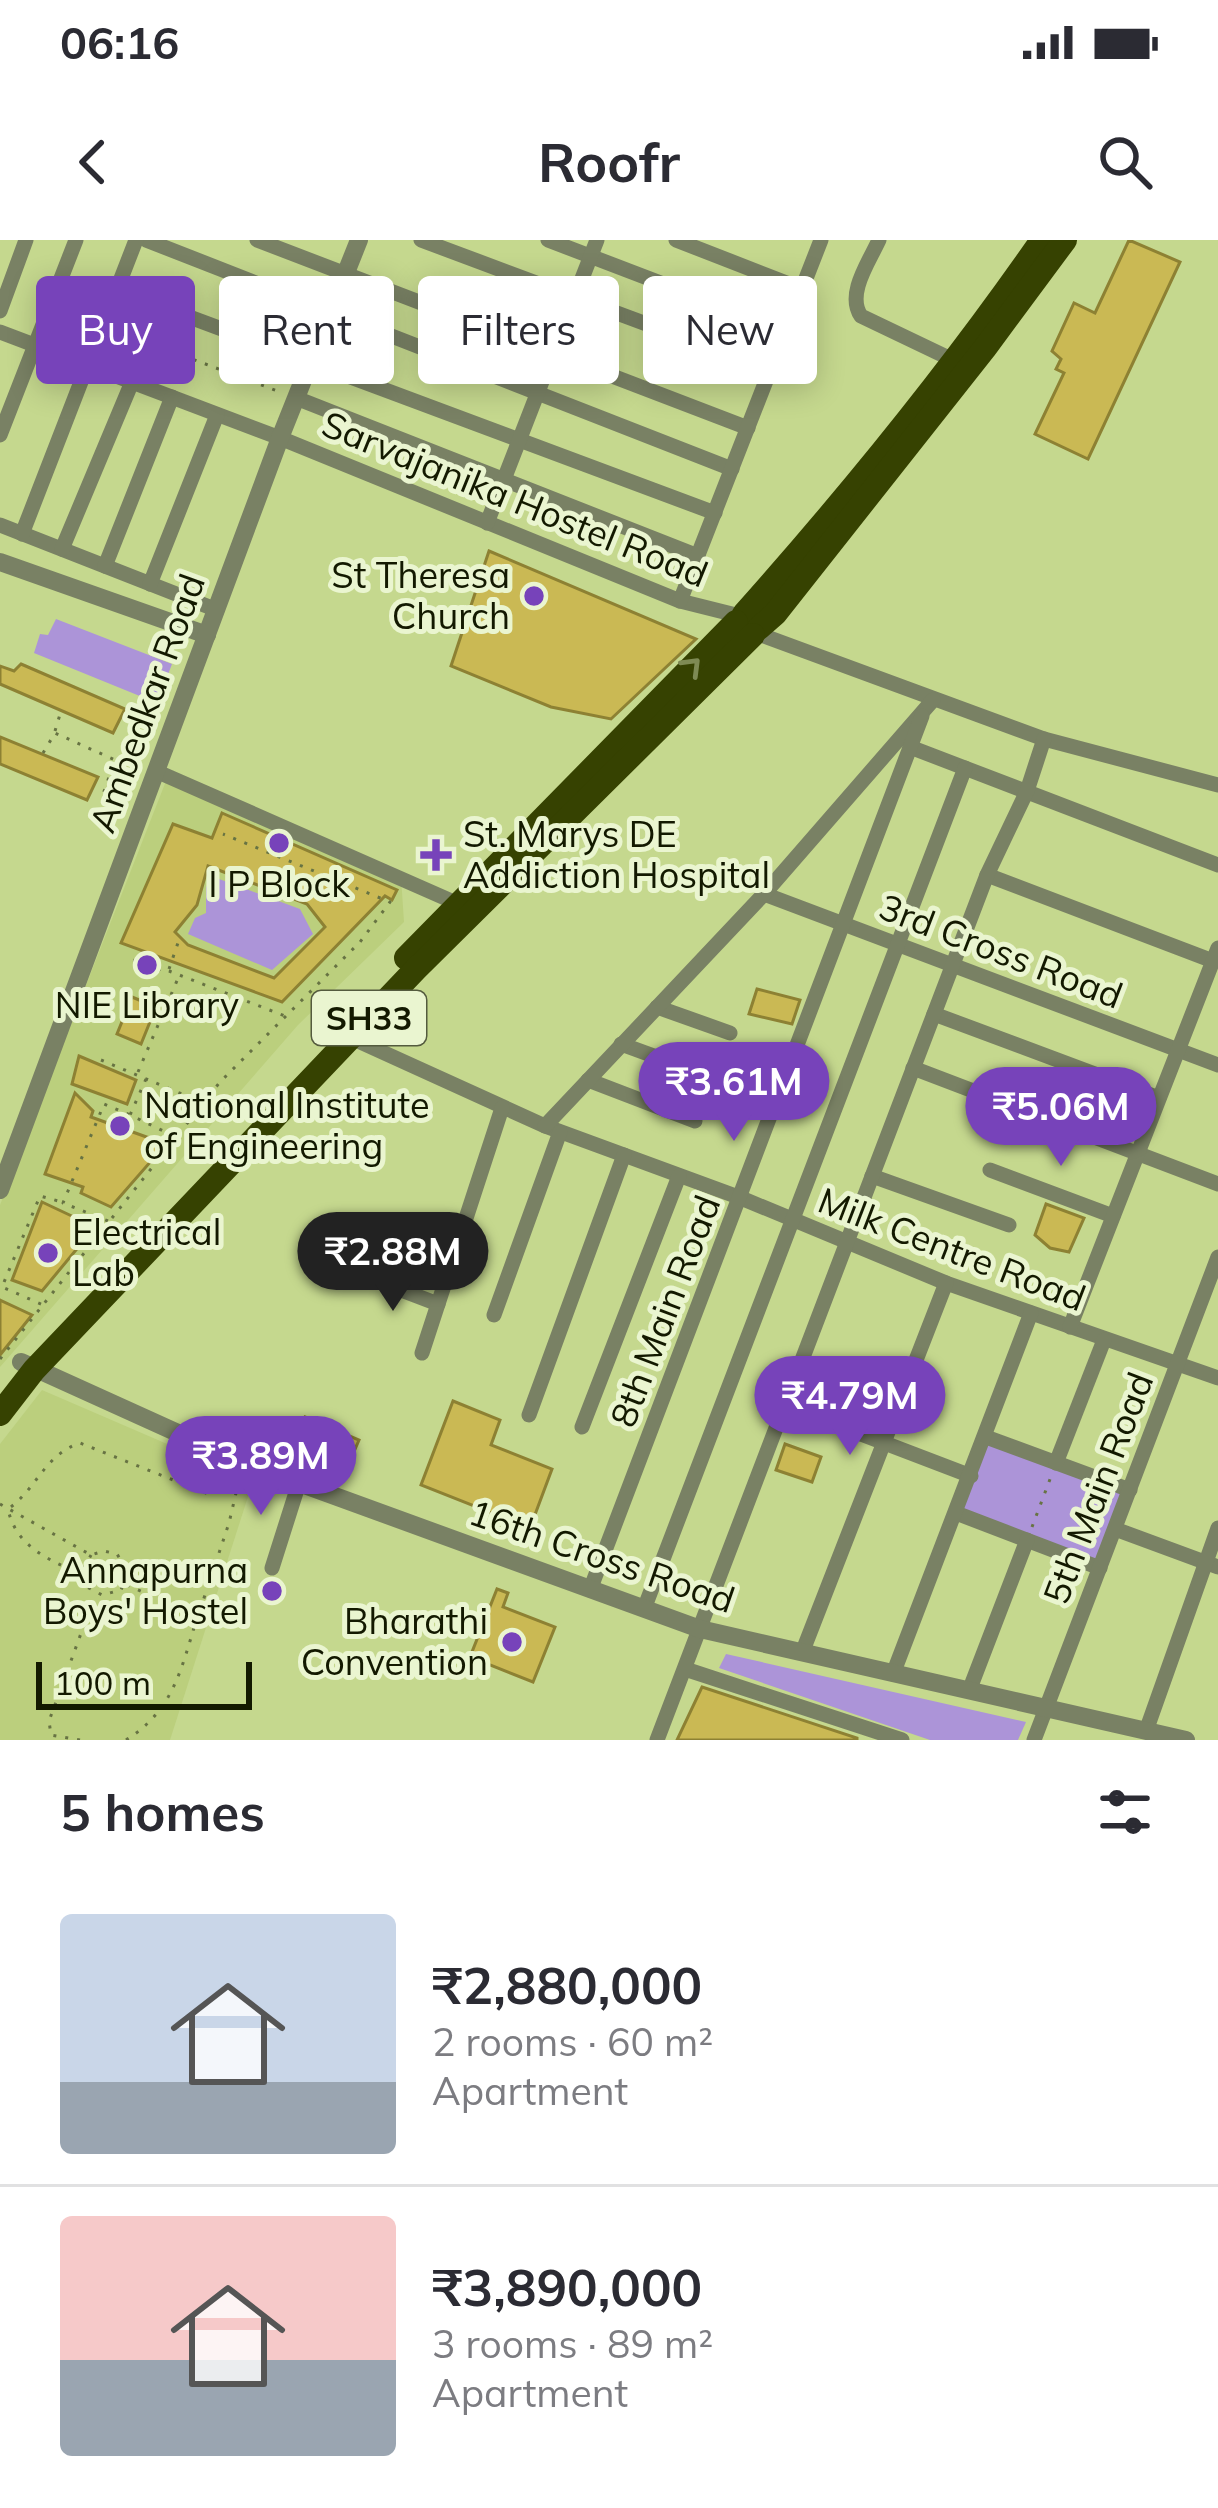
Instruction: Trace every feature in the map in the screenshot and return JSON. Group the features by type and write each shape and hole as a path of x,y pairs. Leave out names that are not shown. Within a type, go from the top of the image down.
{"main road":[{"path":"748,625 982,327 1042,240"},
{"name":"SH33","path":"0,1414 18,1364 748,625 776,614 1065,240"},
{"path":"0,1386 18,1364"}],"street":[{"path":"0,311 26,240"},
{"path":"0,435 76,240"},
{"path":"122,276 136,240"},
{"path":"146,240 236,276"},
{"path":"256,240 418,301"},
{"name":"Ambedkar Road","path":"346,274 359,240"},
{"path":"421,240 515,276"},
{"path":"548,240 594,248 659,276"},
{"path":"676,240 769,276"},
{"path":"807,276 821,240"},
{"path":"879,240 855,297 856,308 861,316 953,360"},
{"path":"582,276 594,248"},
{"name":"Sarvajanika Hostel Road","path":"0,332 35,345"},
{"path":"394,339 732,469"},
{"path":"619,378 748,428"},
{"path":"22,534 79,384"},
{"path":"62,549 131,384"},
{"name":"Sarvajanika Hostel Road","path":"137,384 933,700 1044,739 1218,785"},
{"name":"Ambedkar Road","path":"0,1190 302,384"},
{"path":"372,384 715,513"},
{"path":"487,523 542,384"},
{"path":"680,601 765,384"},
{"path":"105,566 172,398"},
{"path":"296,398 698,556"},
{"path":"150,584 217,415"},
{"path":"0,525 217,610"},
{"path":"0,562 207,635"},
{"path":"494,1315 553,1129 588,1080 764,894 933,700"},
{"name":"8th Main Road","path":"590,1590 922,716"},
{"path":"657,1740 987,875 1027,791 1044,739"},
{"path":"910,748 1218,865"},
{"path":"644,1609 965,768"},
{"path":"158,772 467,908"},
{"path":"987,875 1215,954 1070,1328"},
{"name":"3rd Cross Road","path":"764,894 1218,1065"},
{"path":"657,1007 730,1033"},
{"path":"934,1014 1159,1099"},
{"name":"Milk Centre Road","path":"342,1035 553,1129 741,1198 946,1283 1218,1378"},
{"path":"622,1044 714,1078"},
{"path":"914,1068 1218,1184"},
{"path":"588,1080 695,1121"},
{"path":"422,1352 502,1108"},
{"path":"529,1414 624,1155"},
{"path":"990,1170 1113,1216"},
{"path":"582,1427 679,1175"},
{"path":"872,1176 1009,1226"},
{"name":"5th Main Road","path":"1034,1740 1178,1365 1213,1288 1218,1257"},
{"path":"367,1277 438,1304"},
{"path":"802,1653 946,1283"},
{"path":"893,1673 1031,1313"},
{"path":"1056,1463 1103,1340"},
{"name":"16th Cross Road","path":"18,1364 299,1483 700,1629 1186,1740"},
{"path":"785,1405 970,1476"},
{"path":"986,1436 1130,1490"},
{"path":"272,1568 299,1483"},
{"path":"956,1513 1100,1568"},
{"path":"1146,1731 1212,1564 1218,1528"},
{"path":"1114,1529 1212,1564"},
{"path":"969,1691 1027,1540"},
{"path":"686,1669 902,1740"}],"path":[{"path":"195,360 296,398"},
{"path":"43,753 62,711"},
{"path":"55,733 115,760 102,797 124,807"},
{"path":"18,1364 43,1305 203,1103 360,942 390,902 224,834"},
{"path":"169,971 180,937"},
{"path":"135,959 133,967 153,975 160,969 169,971 285,1016"},
{"path":"137,1074 180,975"},
{"path":"101,1060 203,1103"},
{"path":"130,1115 147,1078"},
{"path":"63,1203 104,1104 178,1138"},
{"path":"43,1305 2,1288 40,1196 109,1221"},
{"path":"8,1509 29,1494 43,1466 80,1443 206,1493 237,1489"},
{"path":"1027,1540 1056,1463"},
{"path":"126,1740 148,1726 169,1697 240,1473"},
{"path":"0,1504 92,1555 110,1551 122,1557 128,1572 125,1584 109,1595 87,1587 83,1575 92,1555"},
{"path":"8,1509 24,1544 83,1575"},
{"path":"125,1584 198,1616"},
{"path":"80,1740 51,1735 49,1721 96,1593"}],"shaded area":[{"path":"56,619 172,664 157,703 34,653 40,634 48,635"},
{"name":"National Institute of Engineering","path":"166,781 401,877 404,922 298,1025 0,1367 0,1205"},
{"path":"211,876 300,909 313,934 272,970 188,934 195,918 206,913"},
{"path":"42,1390 253,1481 170,1740 0,1740 0,1444"},
{"path":"988,1443 1122,1494 1096,1561 962,1510"},
{"path":"726,1654 1026,1722 1018,1740 930,1740 719,1668"}],"building":[{"path":"1129,240 1180,262 1088,459 1035,434 1064,373 1056,369 1061,359 1052,351 1074,303 1095,313"},
{"name":"St Theresa Church","path":"489,551 696,639 611,719 551,707 451,666"},
{"path":"21,664 125,709 113,733 0,684 0,666 14,671"},
{"path":"0,737 98,777 87,800 0,764"},
{"path":"222,813 397,890 392,900 385,896 282,1002 121,943 173,824 212,838","holes":["208,866 307,904 325,927 274,978 188,945 175,932 197,905"]},
{"path":"757,989 800,1000 792,1024 749,1014"},
{"path":"132,997 156,1007 141,1044 117,1034"},
{"path":"79,1056 136,1080 127,1104 72,1084"},
{"path":"75,1093 93,1111 91,1117 166,1144 111,1207 81,1193 83,1187 45,1174"},
{"name":"Electrical Lab","path":"42,1202 95,1227 42,1291 12,1280"},
{"path":"1046,1204 1084,1218 1069,1252 1050,1248 1035,1235"},
{"path":"0,1300 32,1315 0,1355"},
{"path":"453,1401 500,1420 491,1445 552,1469 530,1528 421,1485"},
{"path":"305,1417 359,1440 342,1479 289,1456"},
{"path":"785,1444 821,1457 812,1482 776,1470"},
{"name":"Bharathi Convention","path":"497,1589 508,1593 503,1607 555,1627 533,1682 470,1657"},
{"path":"702,1687 857,1738 857,1740 677,1740"}],"place":[{"name":"St Theresa Church","path":"534,596"},
{"name":"I P Block","path":"279,843"},
{"name":"St. Marys DE Addiction Hospital","path":"436,855"},
{"name":"NIE Library","path":"147,965"},
{"name":"National Institute of Engineering","path":"120,1126"},
{"name":"Electrical Lab","path":"48,1253"},
{"name":"Annapurna Boys' Hostel","path":"272,1591"},
{"name":"Bharathi Convention","path":"512,1642"}]}
